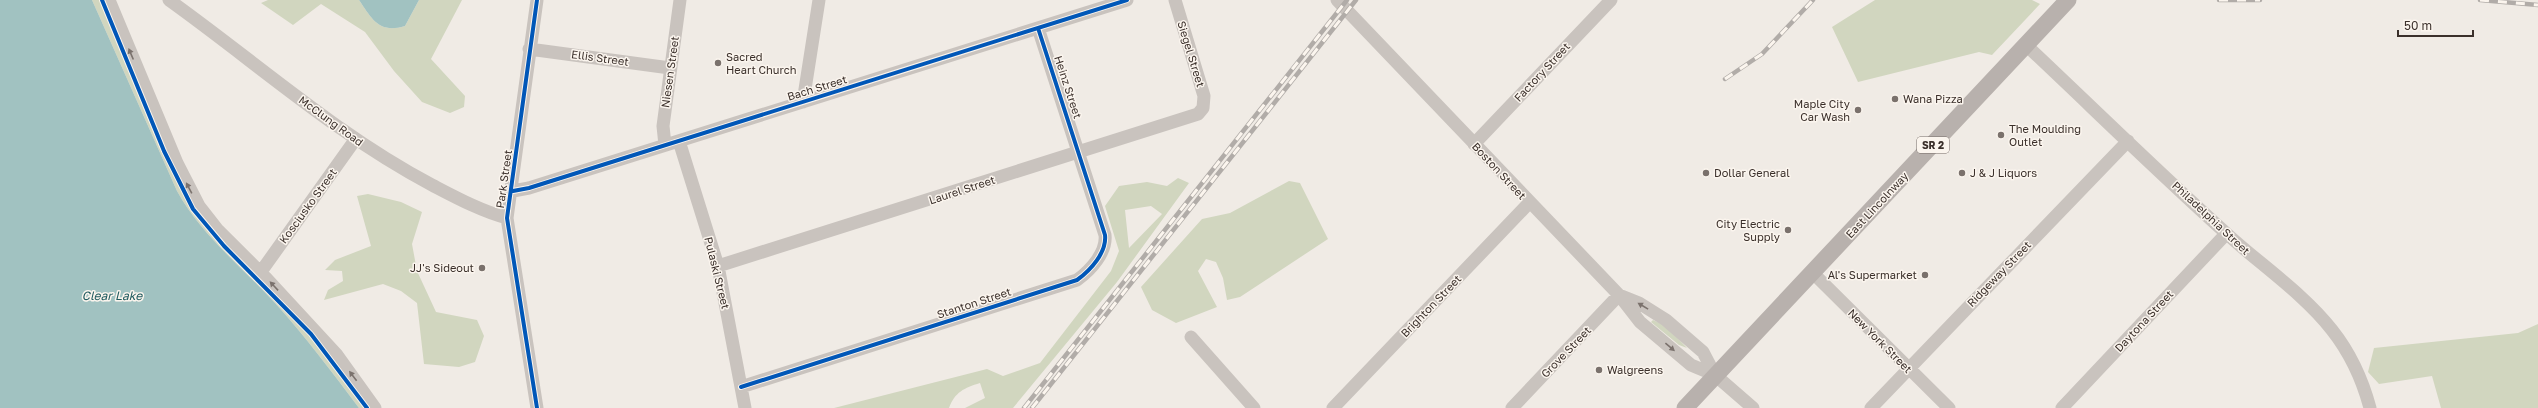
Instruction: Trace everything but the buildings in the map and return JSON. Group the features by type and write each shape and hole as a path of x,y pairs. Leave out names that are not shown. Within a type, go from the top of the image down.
{"main road":[{"name":"East Lincolnway","path":"1685,408 2068,0"}],"street":[{"path":"109,0 193,194 217,229 336,355 375,408"},
{"name":"McClung Road","path":"169,0 355,140 463,201 507,218"},
{"name":"Park Street","path":"537,0 529,49 513,191 507,218 537,408"},
{"name":"Niesen Street","path":"666,145 662,133 680,0"},
{"path":"803,102 819,0"},
{"name":"Bach Street","path":"513,191 524,190 1038,28 1113,2 1127,0"},
{"name":"Siegel Street","path":"1175,0 1204,96 1203,108"},
{"name":"Boston Street","path":"1337,0 1529,204 1619,296 1640,322 1691,365 1715,375 1753,408"},
{"name":"Boston Street","path":"1345,0 1369,27 1381,46"},
{"name":"Factory Street","path":"1474,144 1610,0"},
{"name":"Heinz Street","path":"1038,28 1080,152"},
{"name":"Philadelphia Street","path":"2026,45 2226,234 2313,309 2332,329 2351,356 2362,378 2370,408"},
{"name":"Ellis Street","path":"529,49 670,68"},
{"name":"Laurel Street","path":"718,266 1191,117 1203,108"},
{"name":"Kosciusko Street","path":"260,273 355,140"},
{"name":"Pulaski Street","path":"679,141 718,266 746,408"},
{"name":"Ridgeway Street","path":"1871,408 2128,141"},
{"name":"Stanton Street","path":"742,387 1082,277 1103,253 1106,245 1080,152"},
{"name":"Brighton Street","path":"1333,408 1529,204"},
{"name":"Daytona Street","path":"2062,408 2226,234"},
{"name":"New York Street","path":"1813,273 1908,369 1949,408"},
{"name":"Boston Street","path":"1619,296 1639,303 1666,320 1703,352 1715,375"},
{"name":"Grove Street","path":"1512,408 1619,296"},
{"path":"1190,337 1254,408"}],"green space":[{"path":"92,0 105,0 193,203 326,347 371,408 359,408 318,354 275,303 210,236 187,207 177,191"},
{"path":"268,0 359,0 372,19 377,23 389,28 396,28 405,26 419,0 462,0 431,59 465,96 464,107 450,113 422,102 394,71 365,32 321,4 293,25 261,3"},
{"path":"1875,0 2032,0 2040,4 1992,55 1979,52 1858,82 1832,27"},
{"path":"1178,178 1189,183 1117,282 1013,408 965,408 985,398 980,383 957,394 949,408 834,408 987,369 1003,376 1040,363 1111,271 1119,251 1105,206 1119,186 1147,182 1167,186","holes":["1151,206 1162,214 1129,248 1125,210"]},
{"path":"1289,181 1300,183 1328,239 1240,297 1227,300 1223,278 1216,262 1206,259 1198,271 1217,307 1176,323 1152,310 1141,287 1202,219 1230,213"},
{"path":"368,194 401,202 422,212 412,244 417,271 436,312 477,320 484,336 475,362 459,367 424,364 417,303 401,291 383,284 324,300 328,290 343,281 342,271 325,270 335,260 371,246 357,196"},
{"path":"1653,320 1666,326 1687,348 1679,345 1651,322"},
{"path":"2538,324 2538,408 2441,408 2432,376 2379,384 2368,372 2374,348 2518,333"}],"water":[{"name":"Clear Lake","path":"0,0 92,0 177,191 187,207 210,236 275,303 318,354 359,408 0,408"},
{"path":"359,0 419,0 405,26 389,28 382,26 372,19"}],"railway":[{"path":"1024,408 1347,0"},
{"path":"1032,408 1356,0"},
{"path":"1725,79 1762,54 1813,0"},
{"path":"2219,0 2260,0"},
{"path":"2480,0 2538,5"}],"cycle path":[{"path":"102,0 164,151 193,209 224,246 311,334 367,408"},
{"path":"537,0 507,218 537,408"},
{"path":"513,191 529,188 1127,0"},
{"path":"741,387 1077,280 1093,266 1101,254 1105,241 1105,235 1038,28"}],"place":[{"name":"Sacred Heart Church","path":"718,63"},
{"name":"Wana Pizza","path":"1895,99"},
{"name":"Maple City Car Wash","path":"1858,110"},
{"name":"The Moulding Outlet","path":"2001,135"},
{"name":"Dollar General","path":"1706,173"},
{"name":"J & J Liquors","path":"1962,173"},
{"name":"City Electric Supply","path":"1788,230"},
{"name":"JJ's Sideout","path":"482,268"},
{"name":"Al's Supermarket","path":"1925,275"},
{"name":"Walgreens","path":"1599,370"}]}
